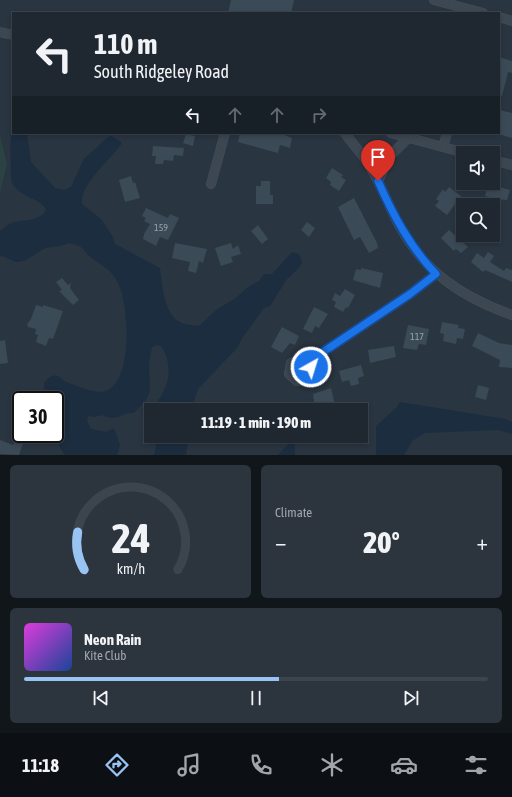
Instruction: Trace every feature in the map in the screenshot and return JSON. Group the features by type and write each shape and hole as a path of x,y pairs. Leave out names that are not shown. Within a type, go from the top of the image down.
{"street":[{"path":"434,0 476,12"},
{"path":"500,17 512,20"},
{"path":"1,32 12,34"},
{"path":"211,184 225,134"},
{"path":"346,134 369,164 399,226 420,257 436,274 450,285 474,299 512,315"},
{"path":"394,134 456,151"},
{"path":"443,147 447,134"},
{"path":"378,181 390,156 408,138"},
{"path":"500,162 512,165"},
{"path":"317,356 404,298 436,274"}],"green space":[{"path":"0,135 7,164 0,193"}],"water":[{"path":"12,124 12,134 27,134 31,162 55,188 64,190 71,187 84,159 108,137 112,136 122,143 90,181 82,197 82,204 101,219 113,237 115,244 160,268 167,306 170,313 182,323 199,326 216,310 236,298 248,287 259,281 264,274 272,274 292,252 299,254 302,262 300,267 287,279 270,306 264,308 243,337 238,347 198,389 193,403 158,403 168,379 168,362 161,346 157,345 152,347 149,364 149,392 145,401 140,407 134,413 125,414 115,418 102,415 94,417 88,416 87,421 91,429 106,432 114,428 120,445 117,455 65,455 58,443 64,443 64,391 49,391 44,389 44,383 53,376 59,376 64,381 80,387 93,391 104,392 116,383 122,371 125,356 126,323 122,293 112,274 91,258 82,248 69,243 46,248 21,262 0,256 0,231 11,223 41,216 46,209 40,203 21,193 12,183 10,153"},
{"path":"400,402 506,419 512,422 512,434 498,430 425,433 412,441 404,455 376,455 376,426 397,407"},
{"path":"155,443 188,443 186,455 154,455 156,447"},
{"path":"293,443 295,446 295,455 278,455 287,445"}],"building":[{"path":"231,0 294,0 291,12 228,12"},
{"path":"500,57 512,61 512,73 508,72 502,96 500,95"},
{"path":"500,110 512,113 512,138 499,134"},
{"path":"186,134 195,136 193,146 183,143"},
{"path":"240,134 282,134 292,138 290,148 280,145 278,153 238,142"},
{"path":"153,146 184,148 183,156 174,155 173,161 164,160 163,164 155,164 156,156 152,156"},
{"path":"332,168 343,175 341,177 346,180 339,191 330,185 331,182 326,178"},
{"path":"131,176 133,183 135,182 140,198 125,202 119,180"},
{"path":"261,181 270,181 270,195 273,195 273,204 256,204 256,186 261,186"},
{"path":"449,187 461,196 460,198 456,198 456,203 447,215 435,206 439,201 436,199 443,189 445,192"},
{"path":"500,187 510,190 507,200 485,196 486,190 500,190"},
{"path":"354,198 377,243 378,248 369,253 360,237 354,240 338,207"},
{"path":"146,208 168,218 170,214 179,218 168,240 160,237 156,246 143,239 144,234 150,224 144,221 146,218 142,216"},
{"path":"307,222 315,228 309,237 301,230"},
{"path":"258,225 268,239 262,244 251,231"},
{"path":"449,230 456,236 456,242 462,242 468,247 461,253 456,249 454,251 441,238"},
{"path":"175,243 207,249 203,263 199,261 196,273 188,271 190,262 172,258"},
{"path":"231,243 233,249 238,245 241,254 231,257 233,262 221,266 215,248"},
{"path":"488,252 494,256 490,262 504,271 506,268 512,270 512,282 485,270 483,272 471,262 477,253 484,258"},
{"path":"361,268 383,273 380,288 353,280 356,269 361,270"},
{"path":"62,278 68,285 71,283 70,288 79,300 73,305 59,291 62,290 56,282"},
{"path":"345,289 355,295 348,308 346,307 343,312 334,307 336,302 332,300 335,293 340,296"},
{"path":"36,305 43,307 43,305 63,311 53,339 49,338 46,346 36,342 38,335 35,334 36,329 28,327 27,324 31,319"},
{"path":"314,307 328,314 319,328 315,326 312,333 303,329"},
{"path":"442,322 459,325 458,328 465,329 463,339 457,338 456,344 443,341 444,334 440,333"},
{"path":"408,325 429,329 426,345 419,344 417,350 403,348"},
{"path":"282,327 299,336 295,345 290,343 282,353 271,347"},
{"path":"478,333 499,343 512,345 512,368 499,367 500,360 472,346"},
{"path":"5,340 8,363 0,364 0,341"},
{"path":"394,346 396,357 370,363 368,350"},
{"path":"361,365 364,376 358,378 359,384 351,386 349,380 342,382 339,371"},
{"path":"478,385 489,388 486,400 475,397"},
{"path":"331,388 334,403 314,403 313,394"},
{"path":"0,440 13,445 14,443 23,443 19,455 0,454"}],"route":[{"path":"311,367 317,356 410,294 436,274 424,262 399,226 378,181"}]}
